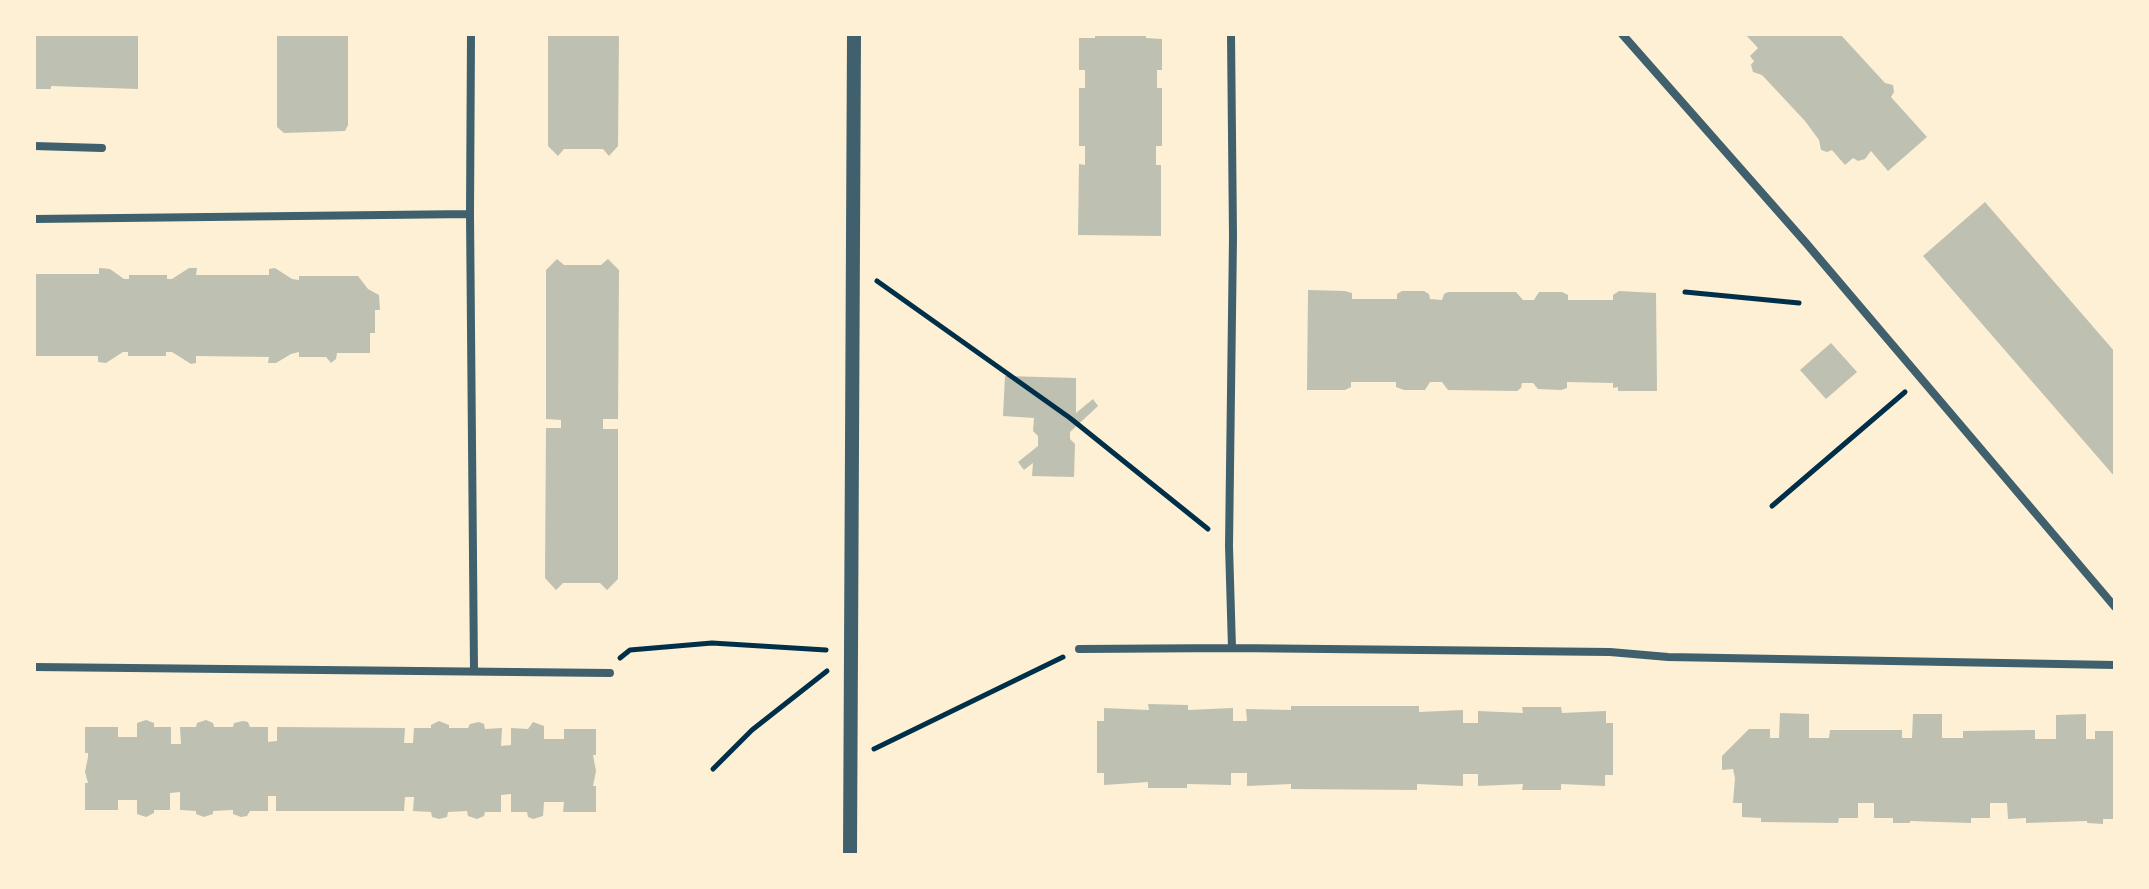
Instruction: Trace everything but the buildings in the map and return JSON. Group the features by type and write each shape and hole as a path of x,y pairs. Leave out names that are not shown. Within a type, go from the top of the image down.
{"street":[{"path":"471,34 474,671"},
{"path":"850,855 854,34"},
{"path":"1231,34 1233,237 1229,546 1232,648"},
{"path":"1622,34 1806,243 2115,607"},
{"path":"34,146 102,148"},
{"path":"34,219 470,214"},
{"path":"1079,649 1610,652 1668,657 2115,665"},
{"path":"34,667 610,673"}],"path":[{"path":"853,264 1070,418 1229,546"},
{"path":"1685,292 1799,303"},
{"path":"1772,506 1922,379"},
{"path":"610,673 622,655 630,650 712,643 851,652"},
{"path":"866,753 1079,649"},
{"path":"713,769 752,730 851,652"}]}
